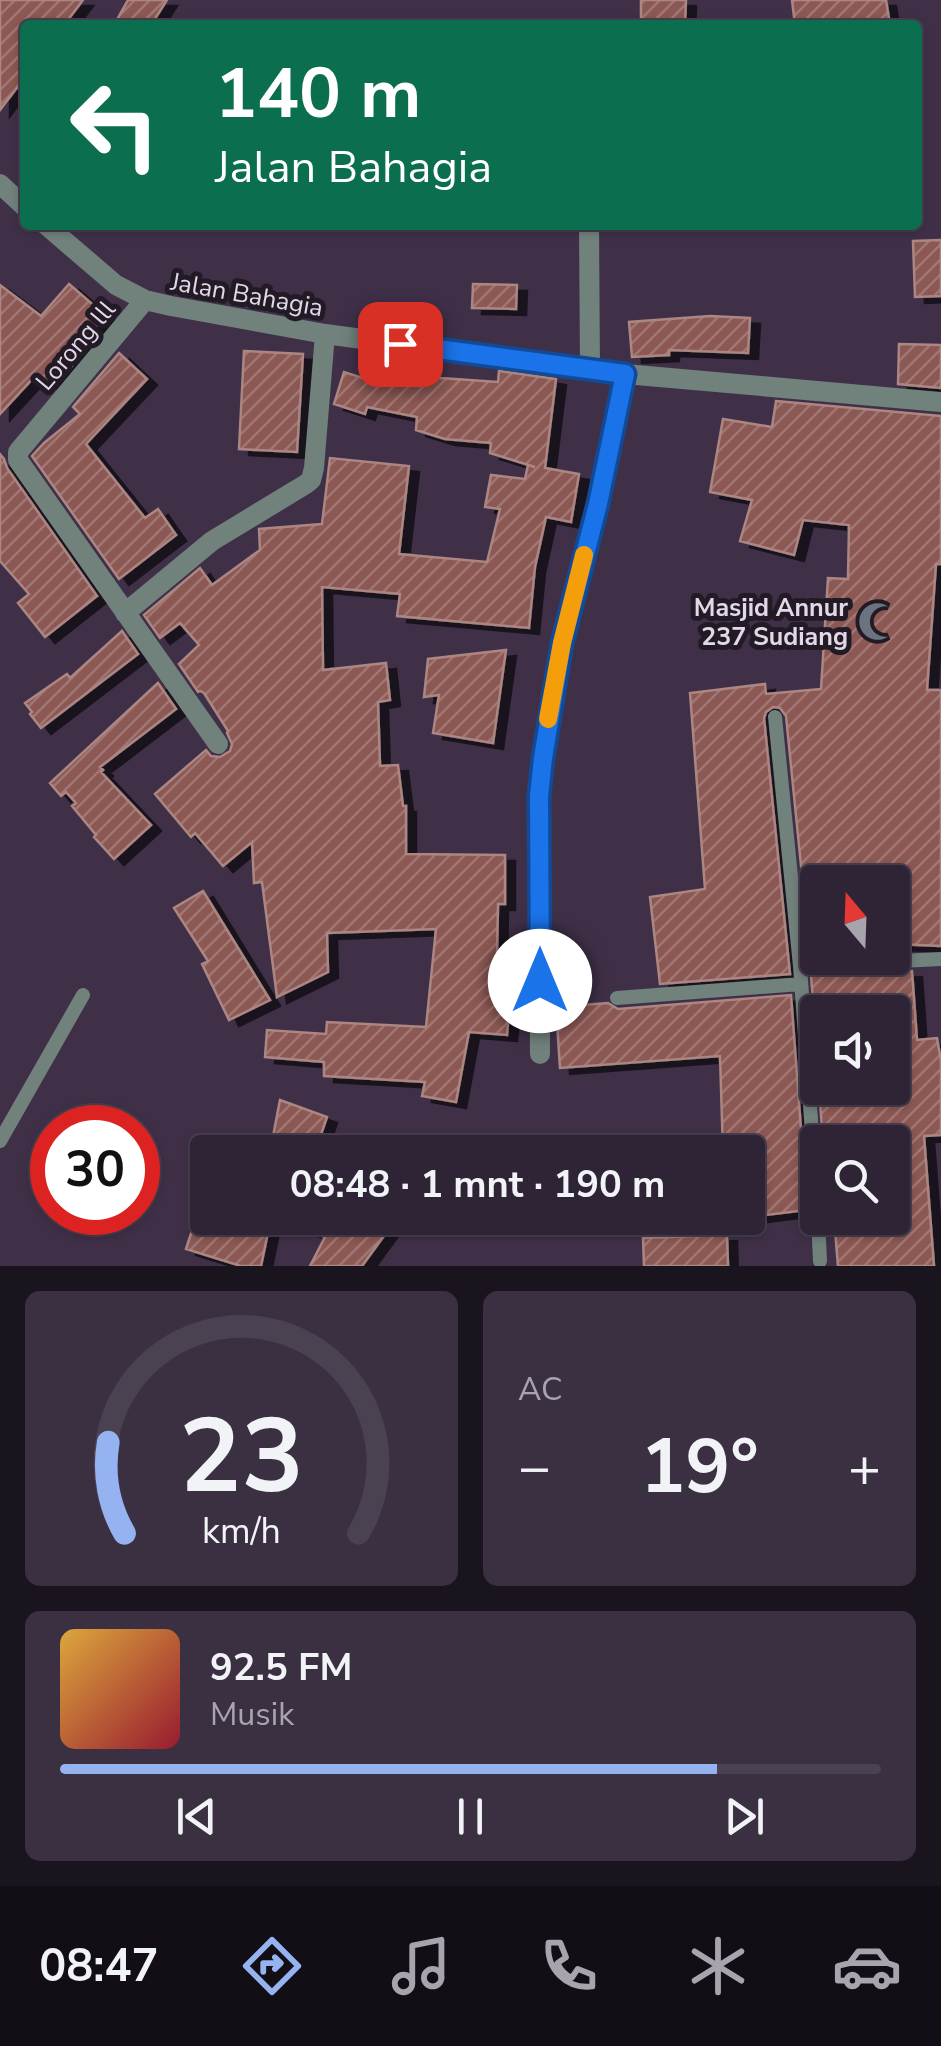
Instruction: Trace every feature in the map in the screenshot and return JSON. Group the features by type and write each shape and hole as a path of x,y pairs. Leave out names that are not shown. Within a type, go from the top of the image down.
{"street":[{"path":"0,184 20,202"},
{"name":"Jalan Bahagia","path":"52,230 116,285 145,300 324,334 590,370 941,402"},
{"path":"590,230 590,370"},
{"name":"Lorong lll","path":"126,613 24,472 18,452 145,300"},
{"path":"218,744 126,613 212,541 311,480 324,334"},
{"path":"540,1054 539,796 543,758 562,643 598,504 625,374"}],"lane":[{"path":"776,717 800,966"},
{"path":"910,961 941,959"},
{"path":"801,975 812,1125"},
{"path":"617,998 802,984"},
{"path":"0,1141 83,995"},
{"path":"819,1235 820,1260"}],"building":[{"path":"0,0 83,0 68,20 20,20 20,84 0,110"},
{"path":"128,0 167,0 154,20 117,20"},
{"path":"641,0 686,0 685,20 641,20"},
{"path":"792,0 886,0 889,20 794,20"},
{"path":"941,240 941,296 915,297 913,241"},
{"path":"69,284 106,316 94,329 99,334 53,388 37,374 0,414 0,285 41,316"},
{"path":"473,284 517,285 516,309 472,308"},
{"path":"710,316 750,318 748,353 669,350 669,355 632,357 629,322"},
{"path":"899,344 941,345 941,388 898,384"},
{"path":"244,351 303,354 297,452 239,449"},
{"path":"119,353 147,379 86,444 145,518 158,509 176,535 119,579 32,456 80,414 73,407"},
{"path":"389,368 441,378 498,382 499,371 556,379 545,468 579,474 571,522 546,517 535,567 529,628 397,616 400,594 322,587 323,670 386,663 390,700 378,702 380,766 398,765 406,806 406,854 505,855 505,904 498,904 497,955 514,956 507,1035 469,1032 456,1102 422,1096 425,1082 324,1076 324,1062 265,1057 267,1030 326,1034 327,1022 426,1027 436,929 327,933 328,972 277,997 262,882 254,883 252,842 223,866 195,833 191,837 155,794 206,750 211,756 220,757 230,751 232,744 204,693 198,692 179,664 199,645 180,623 160,638 144,615 200,568 212,585 260,550 259,529 322,524 330,458 409,466 399,554 487,562 500,509 485,507 491,475 525,479 528,465 535,467 490,453 491,443 445,439 416,430 417,417 367,407 365,414 334,404 344,372 385,385"},
{"path":"776,401 941,416 941,564 936,564 927,690 941,690 941,946 910,945 910,865 801,865 786,716 780,708 773,707 764,718 790,974 660,984 650,897 705,889 690,693 765,684 766,694 821,689 828,578 848,579 849,525 803,520 794,555 740,541 752,500 710,492 723,419 772,427"},
{"path":"0,454 97,596 45,637 18,603 29,594 0,561"},
{"path":"122,631 138,654 41,728 25,703 67,674 70,678"},
{"path":"506,650 493,743 433,733 439,695 424,697 428,659"},
{"path":"158,683 176,709 100,767 151,825 114,859 72,806 76,803 66,792 61,796 50,783"},
{"path":"203,891 270,1000 229,1020 202,964 208,961 174,908"},
{"path":"910,971 917,1040 937,1038 941,1061 941,1135 924,1136 934,1266 838,1266 835,1235 910,1235 910,1125 822,1125 820,1105 910,1105 910,995 813,995 811,976 910,975"},
{"path":"791,995 801,1125 800,1211 765,1215 765,1135 722,1135 720,1056 560,1068 556,1007 608,1003 618,1009"},
{"path":"280,1100 327,1117 321,1135 273,1135"},
{"path":"191,1235 267,1235 261,1266 241,1266 186,1249"},
{"path":"320,1235 385,1235 362,1266 310,1266 325,1237"},
{"path":"727,1235 728,1266 644,1266 643,1238"}],"slow traffic":[{"path":"548,719 584,555"}],"place":[{"name":"Masjid Annur 237 Sudiang","path":"878,621"}],"route":[{"path":"400,344 625,374 598,504 562,643 543,758 539,796 540,981"}]}
